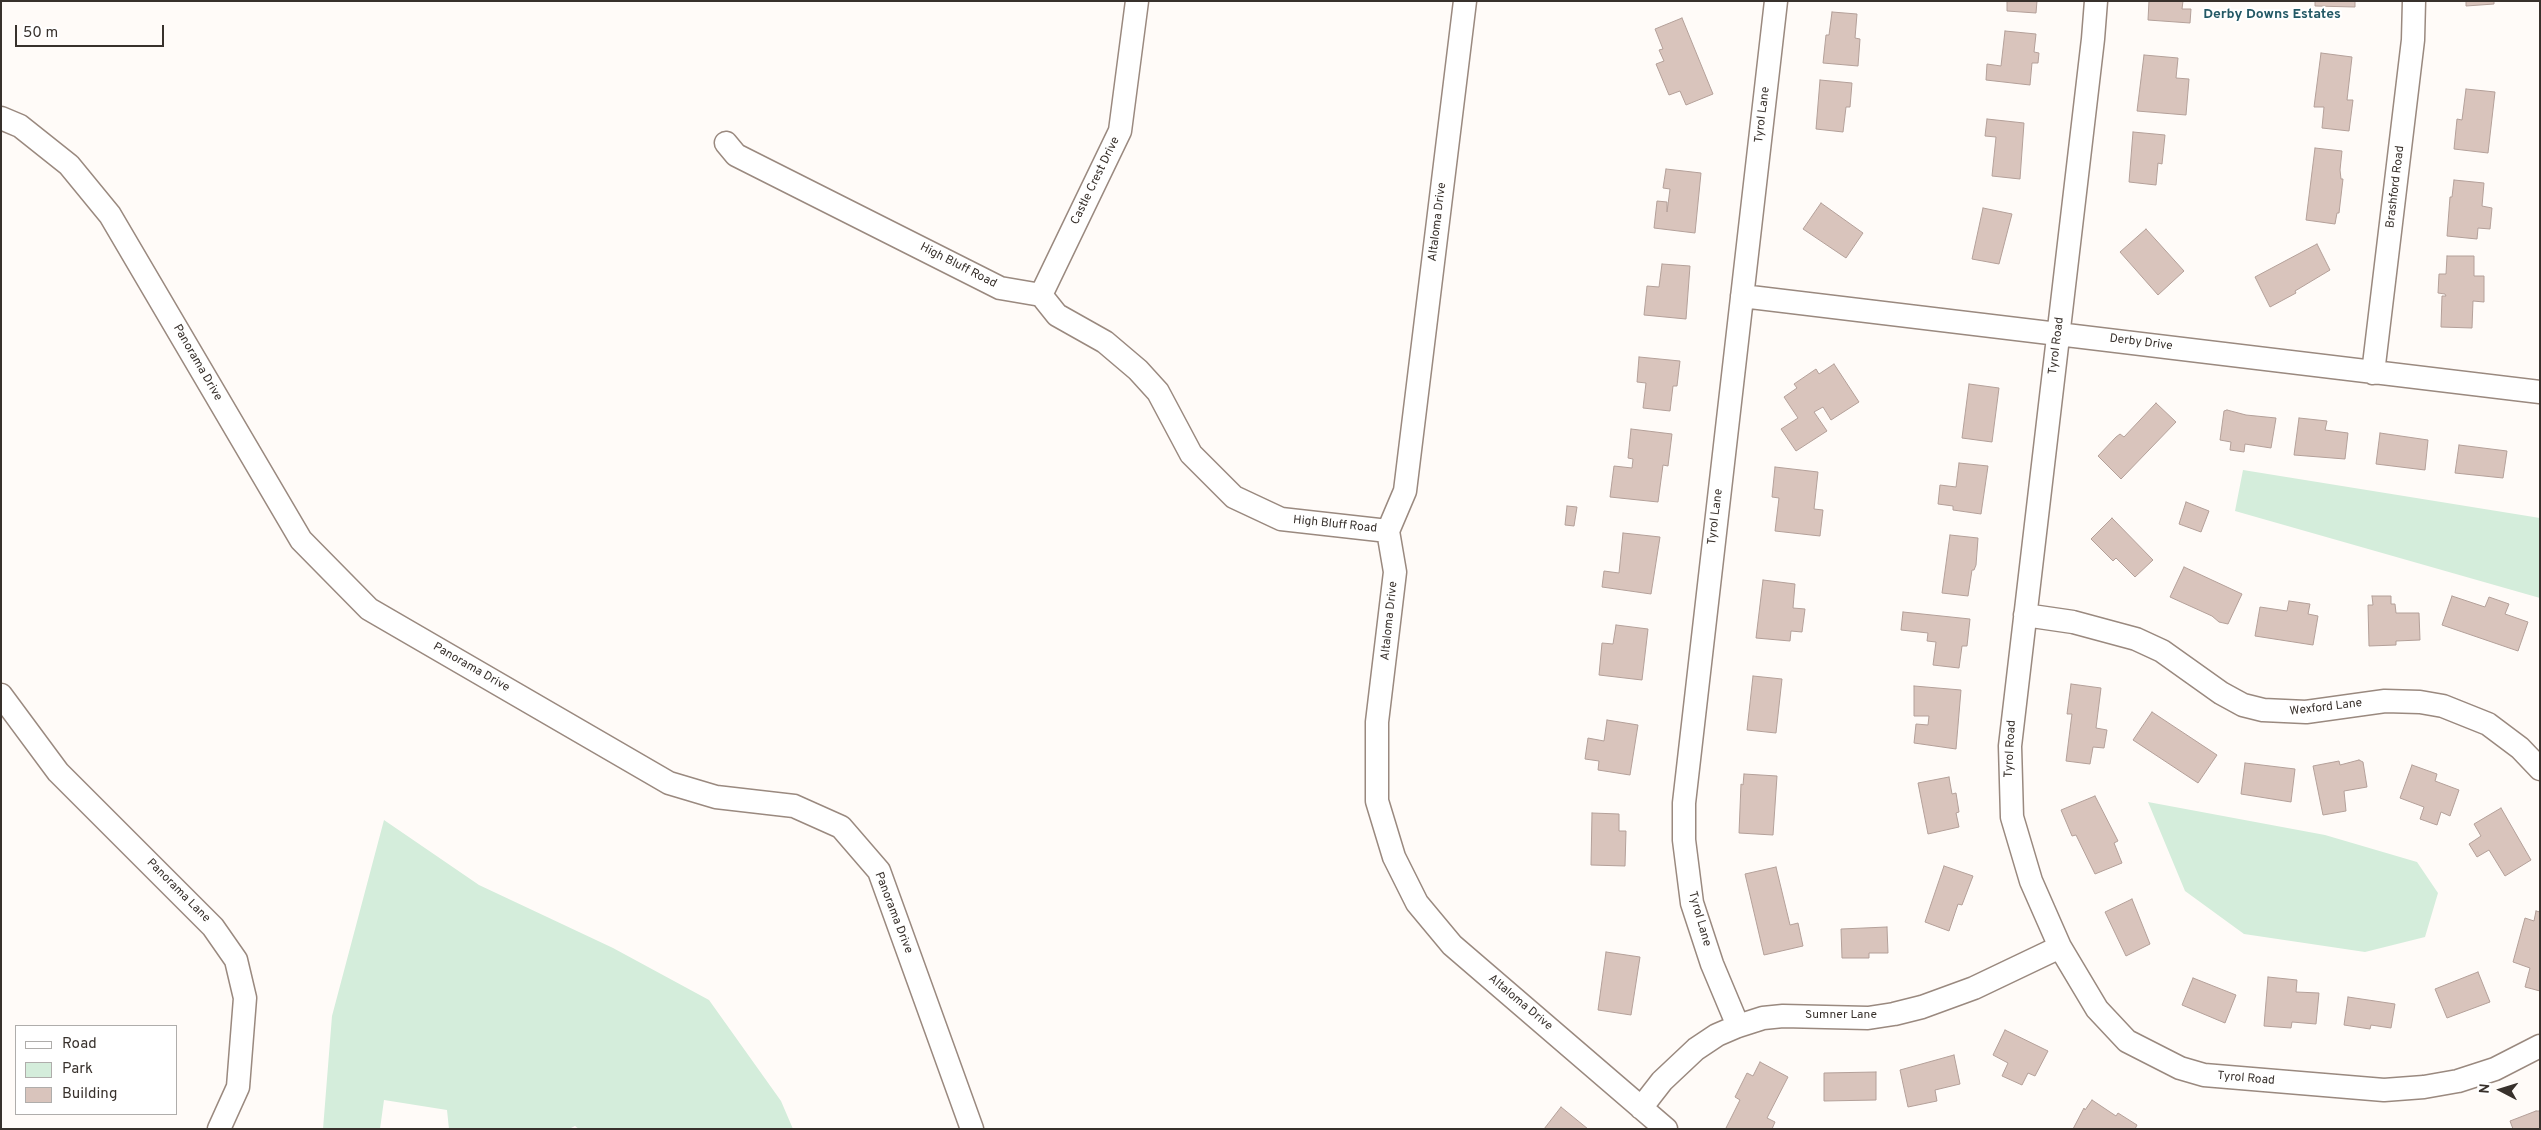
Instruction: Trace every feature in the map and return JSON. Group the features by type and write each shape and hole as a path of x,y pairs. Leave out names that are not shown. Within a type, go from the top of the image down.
{"street":[{"name":"Castle Crest Drive","path":"1041,295 1120,131 1137,1"},
{"name":"Altaloma Drive","path":"1465,1 1405,491 1388,531 1395,572 1377,722 1377,801 1394,857 1417,903 1452,945 1666,1129"},
{"name":"Tyrol Lane","path":"1738,1026 1712,964 1692,903 1684,830 1687,767 1776,1"},
{"name":"Tyrol Road","path":"2096,1 2010,746 2012,817 2030,881 2060,947 2097,1009 2127,1041 2156,1058 2204,1075 2345,1088 2384,1090 2424,1087 2458,1081 2495,1069 2540,1046"},
{"name":"Brashford Road","path":"2373,373 2413,40 2414,1"},
{"name":"Panorama Drive","path":"1,118 20,126 69,165 110,215 301,540 369,609 669,784 716,797 794,806 841,827 879,871 972,1129"},
{"name":"High Bluff Road","path":"726,143 736,155 1000,288 1041,295 1057,315 1105,342 1138,370 1158,392 1191,454 1234,497 1281,519 1388,531"},
{"name":"Derby Drive","path":"1742,296 2058,332 2373,373 2540,392"},
{"name":"Wexford Lane","path":"2025,615 2100,628 2136,639 2162,651 2221,693 2244,705 2263,710 2306,712 2385,701 2420,702 2443,706 2488,724 2520,748 2540,769"},
{"name":"Panorama Lane","path":"1,695 58,772 213,927 236,960 245,998 238,1087 219,1129"},
{"name":"Sumner Lane","path":"1641,1108 1662,1081 1696,1049 1717,1035 1738,1026 1763,1018 1783,1016 1868,1018 1903,1012 1974,988 2060,947"}],"green space":[{"path":"2243,470 2540,518 2540,598 2235,511"},
{"path":"2148,802 2325,835 2417,862 2438,893 2425,937 2365,952 2244,934 2185,891"},
{"path":"384,820 479,885 613,948 709,1000 781,1101 793,1129 579,1129 575,1126 569,1129 449,1129 447,1110 384,1100 380,1129 323,1129 332,1016"}],"building":[{"path":"2007,1 2037,1 2036,13 2007,11"},
{"path":"2149,1 2183,1 2182,9 2191,9 2190,23 2148,20"},
{"path":"2315,1 2355,1 2355,7 2315,6"},
{"path":"2466,1 2494,1 2494,4 2466,6"},
{"path":"1832,12 1857,14 1855,38 1860,39 1858,66 1823,63 1826,35 1829,35"},
{"path":"1682,18 1713,94 1686,105 1680,91 1669,95 1656,64 1664,61 1659,50 1663,49 1655,29"},
{"path":"2005,31 2036,34 2034,52 2039,53 2038,63 2032,63 2030,85 1986,80 1987,64 2001,66"},
{"path":"2321,53 2352,57 2347,100 2353,100 2349,131 2322,128 2324,107 2314,107"},
{"path":"2144,55 2178,58 2176,78 2189,79 2186,115 2137,111"},
{"path":"1820,80 1852,83 1850,107 1846,107 1843,132 1816,129"},
{"path":"2466,89 2495,92 2488,153 2454,149 2457,119 2462,120"},
{"path":"1987,119 2024,123 2020,179 1992,176 1996,137 1985,136"},
{"path":"2133,132 2165,135 2162,164 2158,163 2156,185 2129,182"},
{"path":"2315,148 2342,151 2340,170 2341,179 2343,179 2339,213 2337,213 2335,224 2306,220"},
{"path":"1666,169 1701,173 1695,233 1654,228 1657,201 1667,202 1667,212 1670,189 1663,188"},
{"path":"2454,180 2484,183 2482,206 2492,208 2490,229 2478,228 2477,239 2447,236 2450,197 2452,197"},
{"path":"1821,203 1863,233 1846,258 1803,229"},
{"path":"1983,208 2012,214 1999,264 1972,259"},
{"path":"2146,229 2184,271 2158,295 2120,252"},
{"path":"2317,244 2330,270 2295,291 2296,293 2270,307 2255,277"},
{"path":"2447,256 2474,256 2474,276 2484,276 2484,302 2473,301 2472,328 2441,327 2442,296 2446,296 2445,294 2438,293 2439,274 2446,274"},
{"path":"1662,264 1690,266 1686,319 1644,315 1647,286 1659,287"},
{"path":"1639,357 1680,361 1677,386 1673,386 1670,411 1643,408 1646,383 1637,382"},
{"path":"1834,364 1859,402 1831,420 1823,407 1814,412 1827,431 1796,451 1781,429 1798,418 1784,397 1797,388 1794,384 1816,369 1819,374"},
{"path":"1969,384 1999,388 1992,442 1962,438"},
{"path":"2156,403 2176,422 2121,479 2098,456 2120,434 2124,437"},
{"path":"2227,410 2246,415 2276,418 2271,448 2245,444 2244,452 2230,450 2231,442 2220,440 2224,411"},
{"path":"2299,418 2327,421 2325,430 2348,433 2345,459 2294,455"},
{"path":"1631,429 1672,434 1668,466 1663,465 1658,502 1610,497 1614,466 1632,468 1633,459 1628,458"},
{"path":"2380,433 2428,440 2425,470 2376,464"},
{"path":"2459,445 2507,451 2503,478 2455,473"},
{"path":"1959,463 1988,466 1981,514 1953,510 1953,506 1938,504 1940,485 1956,487"},
{"path":"1775,467 1818,472 1814,509 1823,510 1820,536 1775,531 1779,498 1772,497"},
{"path":"2186,502 2209,511 2201,532 2179,524"},
{"path":"1567,506 1577,507 1574,526 1565,525"},
{"path":"2112,518 2153,560 2135,577 2116,558 2113,561 2091,539"},
{"path":"1623,533 1660,537 1651,594 1602,587 1604,571 1619,573"},
{"path":"1950,535 1978,538 1976,565 1974,570 1972,570 1968,596 1942,593"},
{"path":"2184,567 2242,594 2228,624 2219,622 2212,616 2170,597"},
{"path":"1763,580 1795,584 1793,608 1805,609 1802,632 1791,631 1790,641 1756,638"},
{"path":"2372,596 2391,596 2391,604 2395,604 2396,613 2419,613 2420,640 2396,641 2396,645 2369,646 2368,605 2373,605"},
{"path":"2452,596 2485,607 2489,597 2509,604 2505,614 2528,622 2518,651 2442,625"},
{"path":"2289,601 2310,604 2308,614 2318,616 2313,645 2255,636 2260,607 2287,611"},
{"path":"1903,612 1970,619 1967,646 1962,646 1959,668 1933,665 1936,642 1927,641 1928,633 1901,630"},
{"path":"1616,625 1648,629 1642,680 1599,675 1602,643 1613,644"},
{"path":"1753,676 1782,679 1776,733 1747,730"},
{"path":"2071,684 2101,688 2096,728 2107,730 2104,748 2093,747 2090,764 2066,761 2072,714 2067,714"},
{"path":"1914,686 1961,690 1956,749 1914,743 1916,724 1928,725 1929,716 1914,716"},
{"path":"2152,712 2217,755 2198,783 2133,740"},
{"path":"1607,720 1638,725 1630,775 1598,770 1599,761 1585,759 1588,738 1604,741"},
{"path":"2359,760 2363,762 2367,787 2344,791 2346,811 2323,815 2313,766 2339,761 2340,765"},
{"path":"2245,763 2295,769 2291,802 2241,794"},
{"path":"2412,765 2437,774 2435,781 2459,790 2450,816 2441,812 2437,825 2420,819 2424,807 2400,798"},
{"path":"1744,774 1777,776 1773,835 1739,833 1741,784 1743,785"},
{"path":"1949,777 1952,794 1956,793 1959,812 1956,813 1959,827 1928,834 1918,783"},
{"path":"2095,796 2118,841 2114,843 2122,863 2095,874 2076,835 2072,836 2061,810"},
{"path":"2501,808 2531,860 2505,876 2489,850 2477,857 2469,844 2481,836 2474,824"},
{"path":"1592,813 1619,814 1619,831 1626,831 1625,866 1591,865"},
{"path":"1944,866 1973,876 1962,905 1958,904 1949,931 1925,922"},
{"path":"1776,867 1790,925 1798,923 1803,946 1764,955 1745,874"},
{"path":"2132,899 2150,944 2126,956 2105,912"},
{"path":"2536,911 2540,912 2540,991 2525,987 2530,968 2513,962 2525,918 2534,921"},
{"path":"1887,927 1888,953 1869,953 1869,958 1842,958 1841,929"},
{"path":"1606,952 1640,957 1631,1015 1598,1010"},
{"path":"2478,972 2490,1002 2447,1018 2435,989"},
{"path":"2268,977 2297,980 2296,992 2319,993 2316,1024 2292,1022 2291,1028 2264,1026"},
{"path":"2193,978 2236,995 2225,1023 2182,1005"},
{"path":"2348,997 2395,1004 2391,1028 2371,1025 2370,1029 2344,1025"},
{"path":"2005,1030 2048,1051 2035,1076 2028,1073 2022,1085 2002,1076 2008,1063 1993,1055"},
{"path":"1954,1055 1960,1084 1935,1090 1937,1101 1908,1107 1900,1070"},
{"path":"1760,1062 1788,1077 1767,1118 1775,1122 1772,1129 1728,1129 1726,1128 1740,1100 1735,1097 1747,1073 1753,1076"},
{"path":"1876,1072 1876,1100 1824,1101 1824,1073"},
{"path":"2092,1100 2116,1116 2118,1113 2137,1125 2135,1129 2073,1129 2084,1108 2085,1110"},
{"path":"1561,1107 1588,1129 1544,1129"},
{"path":"2540,1111 2540,1129 2513,1129 2510,1121"}],"district":[{"name":"Derby Downs Estates","path":"2272,15"}]}
